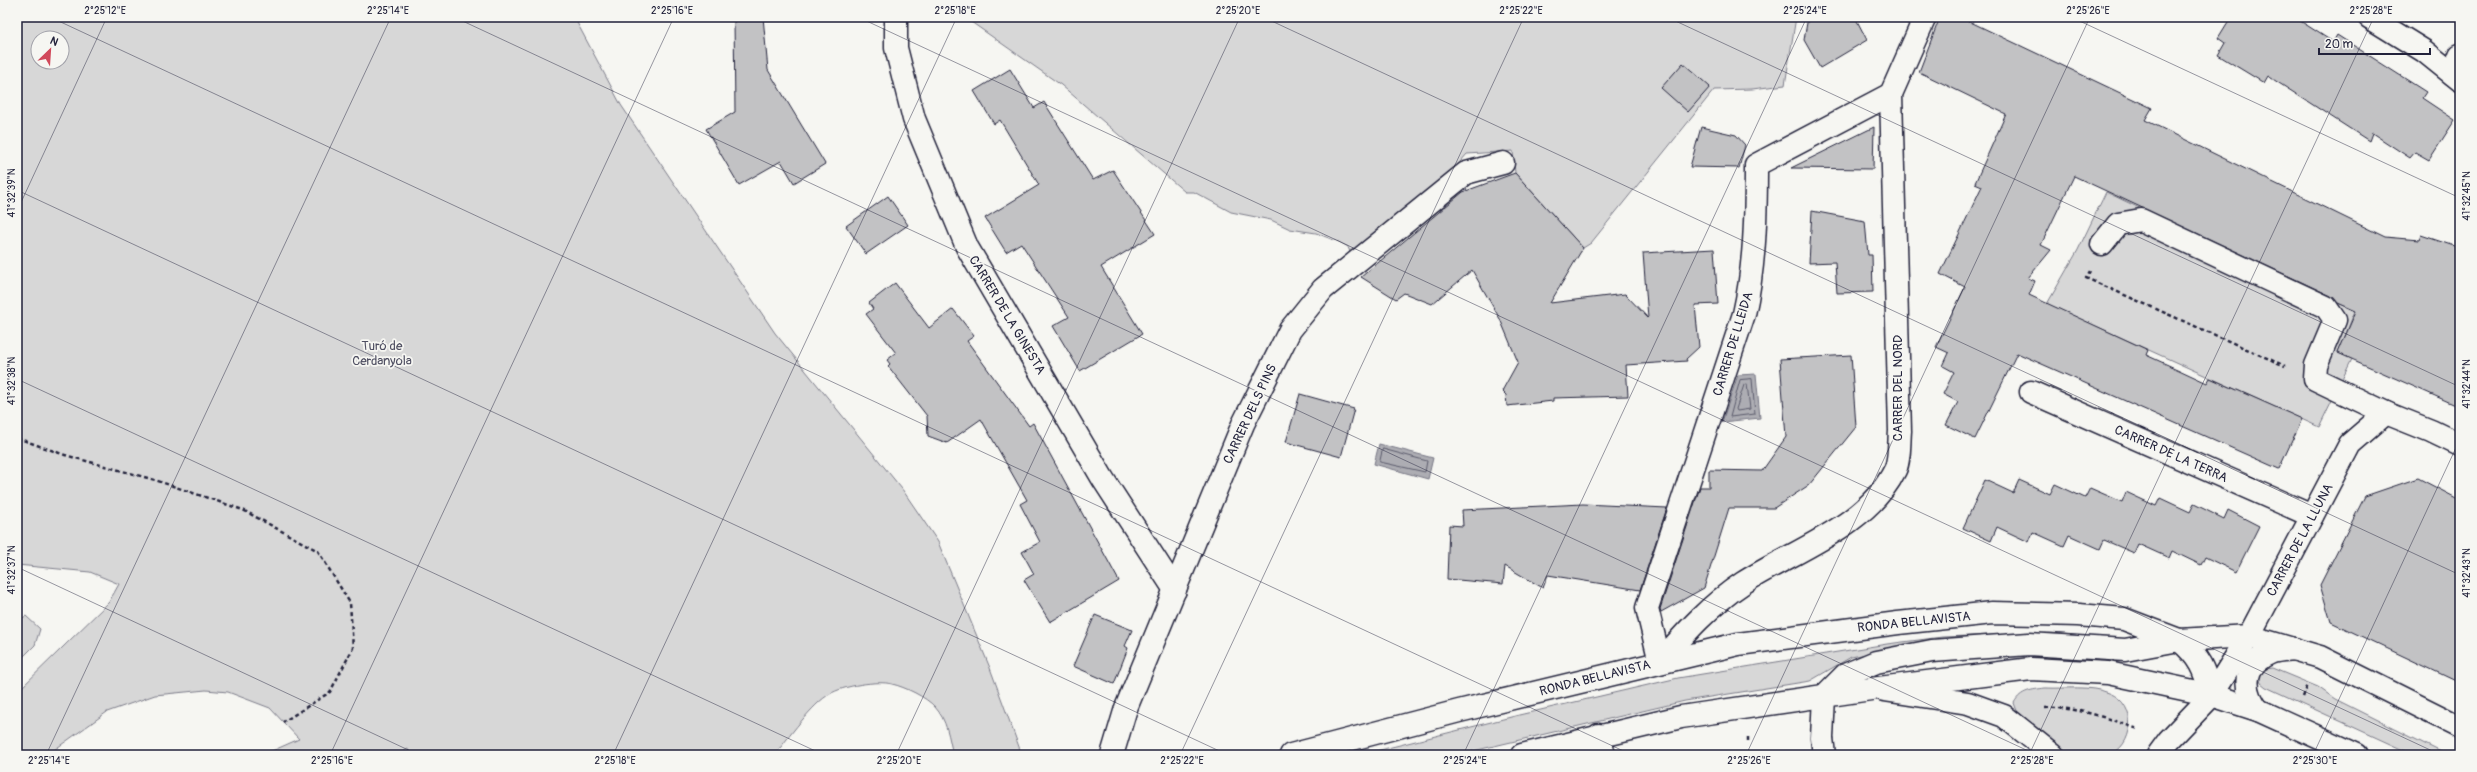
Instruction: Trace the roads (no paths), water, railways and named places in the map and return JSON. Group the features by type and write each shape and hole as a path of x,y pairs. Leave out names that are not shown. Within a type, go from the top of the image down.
{"street":[{"name":"CARRER DE LA GINESTA","path":"896,17 896,48 914,119 966,247 1103,479 1175,590"},
{"path":"1891,94 1925,17"},
{"path":"2369,17 2458,70"},
{"name":"CARRER DE LLEIDA","path":"1660,662 1647,608 1744,314 1751,281 1756,212 1756,165 1891,94"},
{"name":"CARRER DEL NORD","path":"1660,662 1696,621 1743,583 1859,516 1877,498 1896,469 1900,431 1891,94"},
{"name":"CARRER DELS PINS","path":"1112,755 1126,708 1243,424 1290,330 1323,289 1466,173 1503,163"},
{"path":"2102,244 2118,224 2141,220 2326,307 2336,320 2316,365 2315,379 2386,413 2431,431 2460,445"},
{"name":"CARRER DE LA TERRA","path":"2031,392 2312,516"},
{"name":"CARRER DE LA LLUNA","path":"2163,747 2212,695 2249,636 2350,444 2386,413"},
{"name":"RONDA BELLAVISTA","path":"1290,755 1660,662 1738,644 1898,622 1992,613 2079,615 2124,619 2179,640"},
{"path":"1824,755 1822,738 1824,696 1845,675 1870,664 1932,651 2029,644 2125,650 2179,640 2249,636 2320,657 2460,727"},
{"path":"2179,640 2194,652 2202,666 2212,695"},
{"path":"2258,710 2249,699 2246,685 2249,674 2256,662 2270,653 2295,649"},
{"path":"1522,755 1601,745 1681,717 1871,689 2031,668 2108,673 2212,695 2258,710 2357,755"},
{"path":"1871,689 1968,703 2004,716 2053,755"}],"water":[{"path":"1756,374 1760,418 1722,422 1738,375"},
{"path":"1379,444 1433,458 1428,479 1374,464"}],"park label":[{"name":"Turó de Cerdanyola","path":"382,354"}]}
